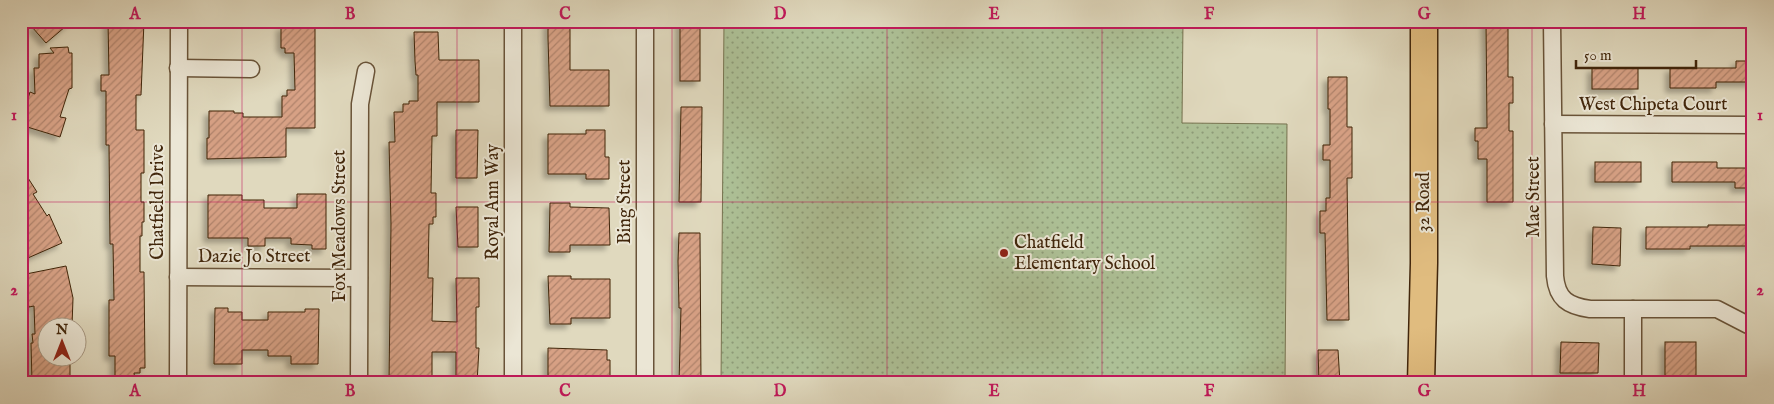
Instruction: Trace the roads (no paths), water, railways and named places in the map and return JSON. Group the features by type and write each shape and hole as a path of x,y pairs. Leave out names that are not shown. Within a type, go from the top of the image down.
{"main road":[{"name":"32 Road","path":"1421,383 1424,263 1424,21"}],"street":[{"name":"Chatfield Drive","path":"178,383 179,21"},
{"name":"Royal Ann Way","path":"514,21 514,383"},
{"name":"Bing Street","path":"645,21 645,383"},
{"name":"Mae Street","path":"1552,21 1556,288 1563,299 1577,307 1590,309 1716,309 1748,325"},
{"path":"178,68 251,69"},
{"name":"Fox Meadows Street","path":"359,383 360,104 366,71"},
{"name":"West Chipeta Court","path":"1553,124 1753,125"},
{"name":"Dazie Jo Street","path":"178,277 359,278"},
{"path":"1633,310 1633,383"}],"place":[{"name":"Chatfield Elementary School","path":"1004,253"}]}
